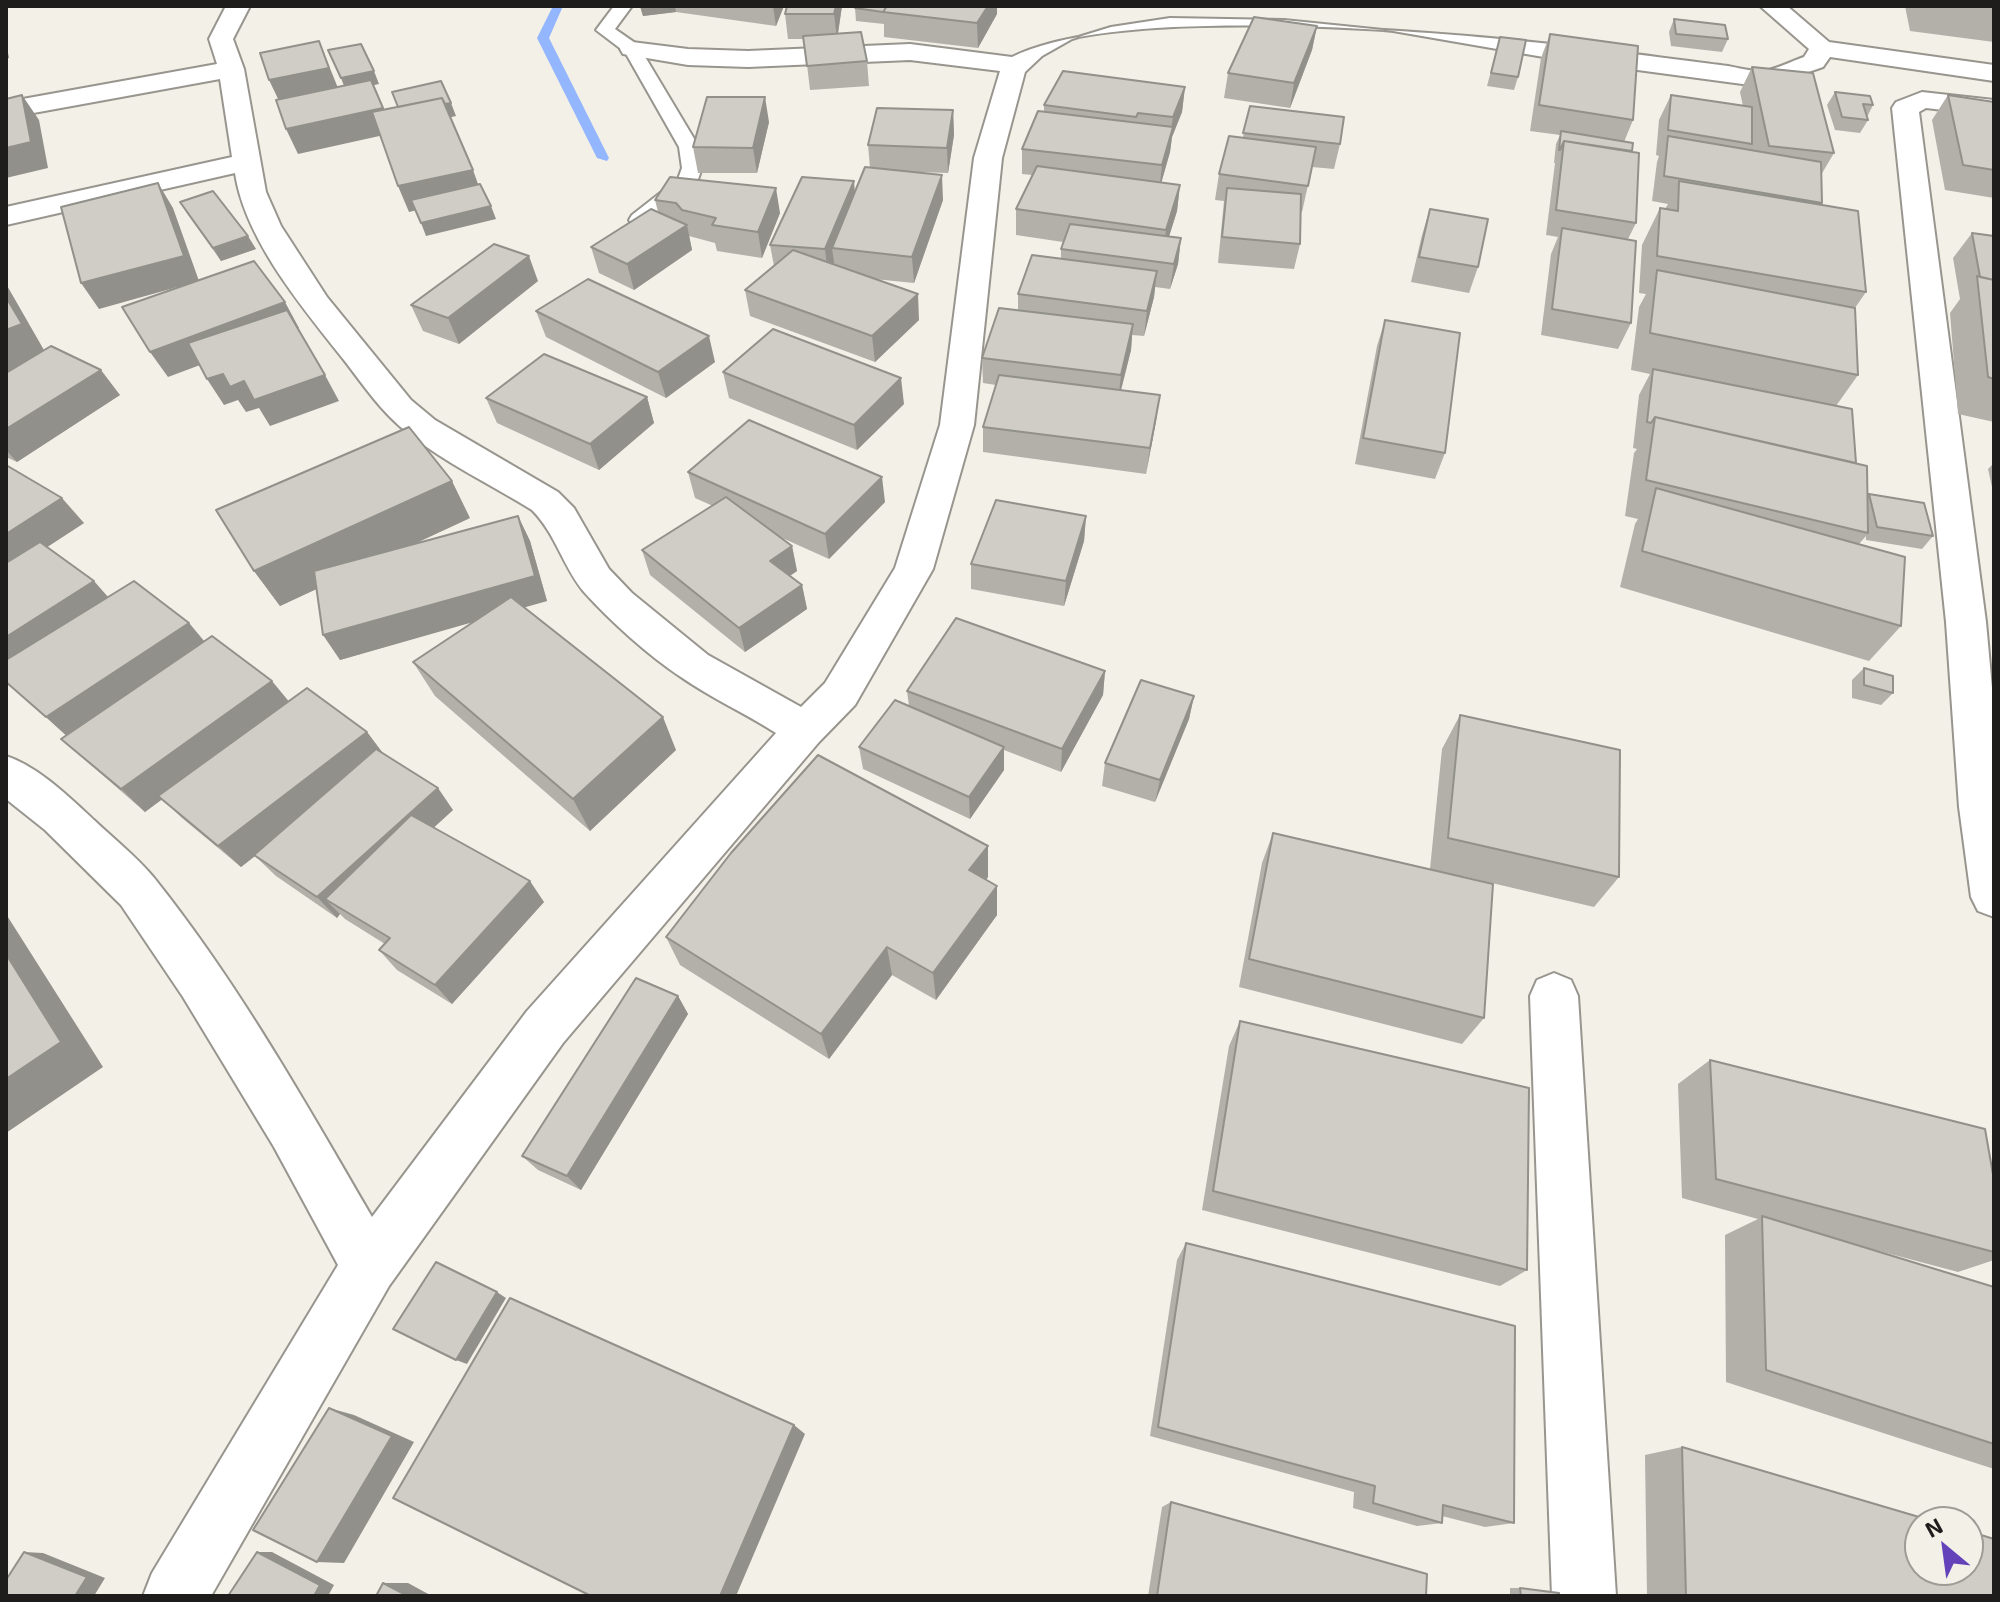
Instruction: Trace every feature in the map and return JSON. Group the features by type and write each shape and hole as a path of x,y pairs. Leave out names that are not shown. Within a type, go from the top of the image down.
{"street":[{"path":"238,6 221,39 231,69 252,192 266,226 315,302 399,408 423,428 545,501 561,517 595,579 618,603 694,666 755,698 804,730"},
{"path":"1772,6 1822,48 1994,73"},
{"path":"175,1596 369,1266 545,1027 804,730 840,694 914,569 957,425 988,158 1013,70 1018,65 1033,51 1063,34 1107,20 1170,11 1284,13 1393,24 1555,51 1765,79 1814,62 1822,48"},
{"path":"632,49 688,57 748,59 910,52 1018,65"},
{"path":"6,110 231,69"},
{"path":"1994,108 1922,100 1905,108 1966,622 1981,807 1994,897"},
{"path":"6,216 248,162"},
{"path":"6,774 61,817 137,891 200,981 276,1102 369,1266"},
{"path":"1554,996 1584,1596"}],"lane":[{"path":"623,6 605,30 632,49 686,140 692,168 682,189 640,220"}],"building":[{"path":"787,6 836,6 834,14 785,14"},
{"path":"856,6 887,6 883,12"},
{"path":"887,6 988,6 977,23 883,12"},
{"path":"1254,17 1317,26 1294,83 1228,73"},
{"path":"1674,19 1725,25 1728,39 1676,34"},
{"path":"861,32 867,61 807,66 803,36"},
{"path":"1550,34 1638,46 1633,120 1539,105"},
{"path":"1500,37 1526,40 1518,77 1491,73"},
{"path":"319,41 329,68 269,80 260,53"},
{"path":"361,44 374,71 341,78 328,50"},
{"path":"1752,67 1813,73 1834,153 1769,146"},
{"path":"1063,71 1185,87 1173,117 1138,113 1136,117 1044,105"},
{"path":"371,80 383,108 286,129 276,100"},
{"path":"441,81 451,103 445,104 442,98 398,107 392,92"},
{"path":"1835,92 1870,96 1873,105 1863,104 1868,120 1842,117"},
{"path":"22,95 31,142 6,148 6,99"},
{"path":"1671,95 1752,107 1752,144 1668,130"},
{"path":"1948,95 1994,102 1994,170 1963,165"},
{"path":"707,97 765,97 753,148 693,147"},
{"path":"442,98 473,170 398,186 372,112"},
{"path":"1250,106 1344,117 1340,144 1243,133"},
{"path":"877,108 953,110 947,148 868,145"},
{"path":"1038,111 1173,127 1162,165 1022,149"},
{"path":"1561,131 1633,143 1632,151 1564,141 1559,150"},
{"path":"1229,136 1316,147 1308,186 1219,174"},
{"path":"1668,136 1821,162 1822,203 1664,176"},
{"path":"1564,141 1639,153 1636,223 1556,210"},
{"path":"1037,166 1180,185 1166,230 1016,209"},
{"path":"865,167 942,175 912,257 832,248"},
{"path":"670,177 776,188 758,232 712,225 716,218 682,210 676,203 655,200"},
{"path":"802,177 854,181 825,249 770,245"},
{"path":"1679,181 1858,211 1866,292 1657,256 1660,208 1678,211"},
{"path":"158,183 184,256 81,283 61,207"},
{"path":"480,184 491,206 421,223 411,200"},
{"path":"1227,188 1301,194 1300,244 1222,237"},
{"path":"213,191 248,236 213,248 180,202"},
{"path":"651,209 687,225 627,264 591,247"},
{"path":"1430,209 1488,219 1478,267 1419,257"},
{"path":"1070,224 1181,238 1174,264 1061,249"},
{"path":"1562,228 1636,241 1631,323 1552,309"},
{"path":"1972,233 1994,236 1994,280 1980,277"},
{"path":"494,244 529,256 448,318 411,305"},
{"path":"793,250 918,294 872,336 745,290"},
{"path":"1032,255 1157,271 1147,311 1018,294"},
{"path":"254,261 285,302 150,352 122,307"},
{"path":"1657,270 1855,308 1858,375 1650,333"},
{"path":"1977,276 1994,280 1994,379 1988,377"},
{"path":"588,279 709,336 658,372 536,311"},
{"path":"6,297 22,324 6,330"},
{"path":"999,308 1133,324 1121,375 982,358"},
{"path":"287,310 325,375 254,400 244,381 230,387 223,374 207,379 188,343"},
{"path":"1385,320 1460,333 1445,453 1363,438"},
{"path":"773,329 901,378 854,425 723,372"},
{"path":"51,346 101,370 6,429 6,373"},
{"path":"544,354 647,397 590,444 486,398"},
{"path":"1653,369 1852,409 1856,463 1655,417 1651,423 1647,422"},
{"path":"999,375 1160,395 1150,448 983,427"},
{"path":"1655,417 1867,466 1868,533 1646,480"},
{"path":"749,420 882,477 825,534 688,472"},
{"path":"409,427 452,481 254,571 216,510"},
{"path":"6,465 62,498 6,534"},
{"path":"1656,488 1905,557 1901,626 1642,551"},
{"path":"1869,494 1924,503 1933,536 1877,527"},
{"path":"726,497 792,546 770,561 802,585 739,628 642,550"},
{"path":"996,500 1086,516 1066,581 971,564"},
{"path":"518,516 535,576 323,635 314,571"},
{"path":"40,542 94,581 6,637 6,563"},
{"path":"134,581 189,623 46,717 6,682 6,660"},
{"path":"511,597 663,717 573,799 413,662"},
{"path":"956,618 1105,671 1062,749 907,691"},
{"path":"212,636 272,681 121,789 61,739"},
{"path":"1864,668 1893,676 1893,693 1864,685"},
{"path":"1141,680 1194,696 1160,780 1105,763"},
{"path":"307,688 367,732 218,846 158,796"},
{"path":"895,700 1004,747 969,797 859,747"},
{"path":"1460,715 1620,750 1619,877 1448,838"},
{"path":"376,749 438,788 317,897 254,855"},
{"path":"818,755 988,846 969,870 997,886 933,973 887,947 821,1034 666,937 731,853"},
{"path":"411,815 530,881 435,985 379,950 390,938 325,899"},
{"path":"1273,833 1493,884 1484,1018 1249,959"},
{"path":"6,954 61,1042 6,1079"},
{"path":"636,978 678,996 567,1176 522,1156"},
{"path":"1240,1021 1529,1088 1527,1270 1213,1191"},
{"path":"1710,1060 1985,1129 1994,1180 1994,1252 1716,1179"},
{"path":"1762,1216 1994,1287 1994,1444 1766,1370"},
{"path":"1186,1243 1515,1326 1514,1523 1443,1505 1442,1523 1373,1503 1375,1486 1158,1427"},
{"path":"436,1262 497,1292 456,1360 393,1329"},
{"path":"510,1298 794,1425 720,1596 591,1596 393,1498"},
{"path":"329,1408 392,1436 317,1562 253,1530"},
{"path":"1682,1447 1904,1513 1904,1586 1984,1586 1984,1536 1994,1539 1994,1596 1686,1596"},
{"path":"1171,1502 1427,1574 1426,1596 1157,1596"},
{"path":"24,1552 87,1577 75,1596 6,1596 6,1580"},
{"path":"257,1552 320,1585 314,1596 228,1596"},
{"path":"383,1583 408,1596 376,1596"},
{"path":"1520,1588 1559,1593 1559,1596 1521,1596"}],"waterway":[{"path":"558,6 543,38 603,158"}]}
